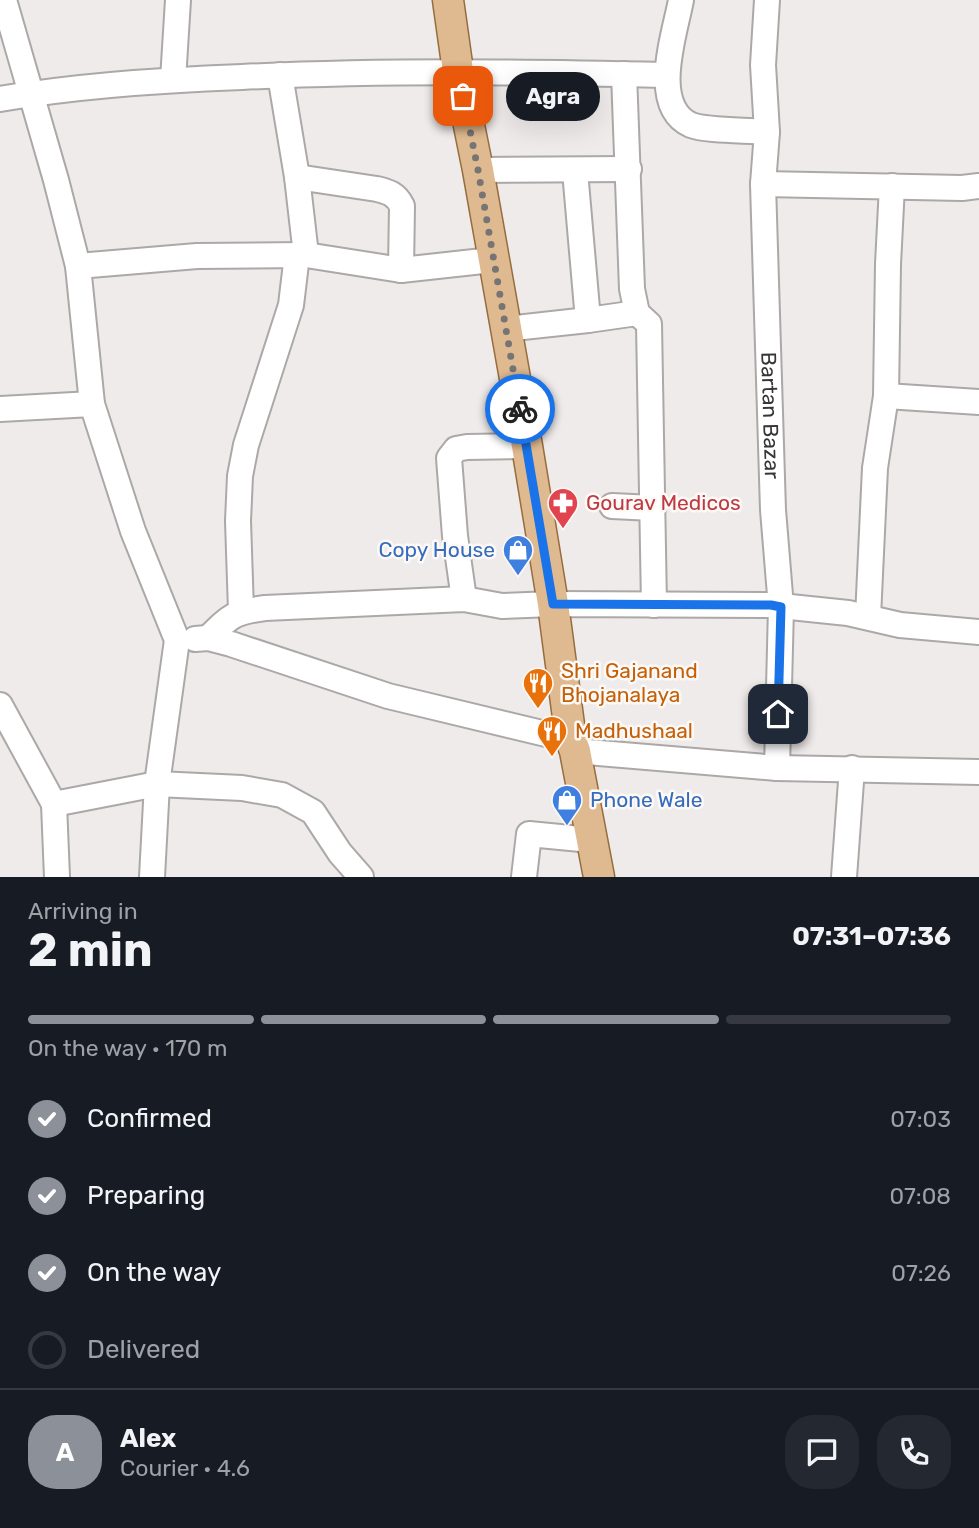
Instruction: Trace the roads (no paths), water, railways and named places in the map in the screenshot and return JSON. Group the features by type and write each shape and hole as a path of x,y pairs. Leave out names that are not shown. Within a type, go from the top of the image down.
{"main road":[{"path":"448,0 458,71 527,446 573,746 599,877"}],"street":[{"path":"4,0 78,266 92,404 133,531 177,640 157,783 152,877"},
{"path":"173,80 178,0"},
{"path":"681,0 666,75 675,112 693,126 766,132"},
{"name":"Bartan Bazar","path":"767,0 763,65 766,132 763,184 774,510 781,607 777,768"},
{"path":"0,99 32,93 173,80 280,75 458,71 666,75"},
{"path":"624,74 632,289 637,313 649,324 654,605"},
{"path":"241,611 238,521 240,476 246,445 291,305 301,255 297,177 280,75"},
{"path":"478,170 629,169"},
{"path":"575,171 588,320"},
{"path":"297,177 377,189 397,197 402,206 401,270"},
{"path":"763,184 962,188 979,186"},
{"path":"869,617 875,468 886,396 892,186"},
{"path":"78,266 197,256 301,255 401,270 492,260"},
{"path":"506,329 637,313"},
{"path":"886,396 979,402"},
{"path":"0,409 92,404"},
{"path":"464,599 455,536 449,458 456,449 467,447 527,446"},
{"path":"612,506 653,509"},
{"path":"208,638 227,618 241,611 464,599 502,606 553,604 781,607 848,613 900,625 979,632"},
{"path":"177,640 208,638 388,696 573,746 777,768 979,772"},
{"path":"0,705 54,804 57,877"},
{"path":"844,877 852,768"},
{"path":"54,804 157,783 242,788 282,795 313,812 340,853 361,877"},
{"path":"524,877 529,834 591,840"}],"place":[{"name":"Agra","path":"463,96"},
{"name":"Gourav Medicos","path":"563,530"},
{"name":"Copy House","path":"518,577"},
{"name":"Shri Gajanand Bhojanalaya","path":"538,710"},
{"name":"Madhushaal","path":"552,758"},
{"name":"Phone Wale","path":"567,827"}]}
